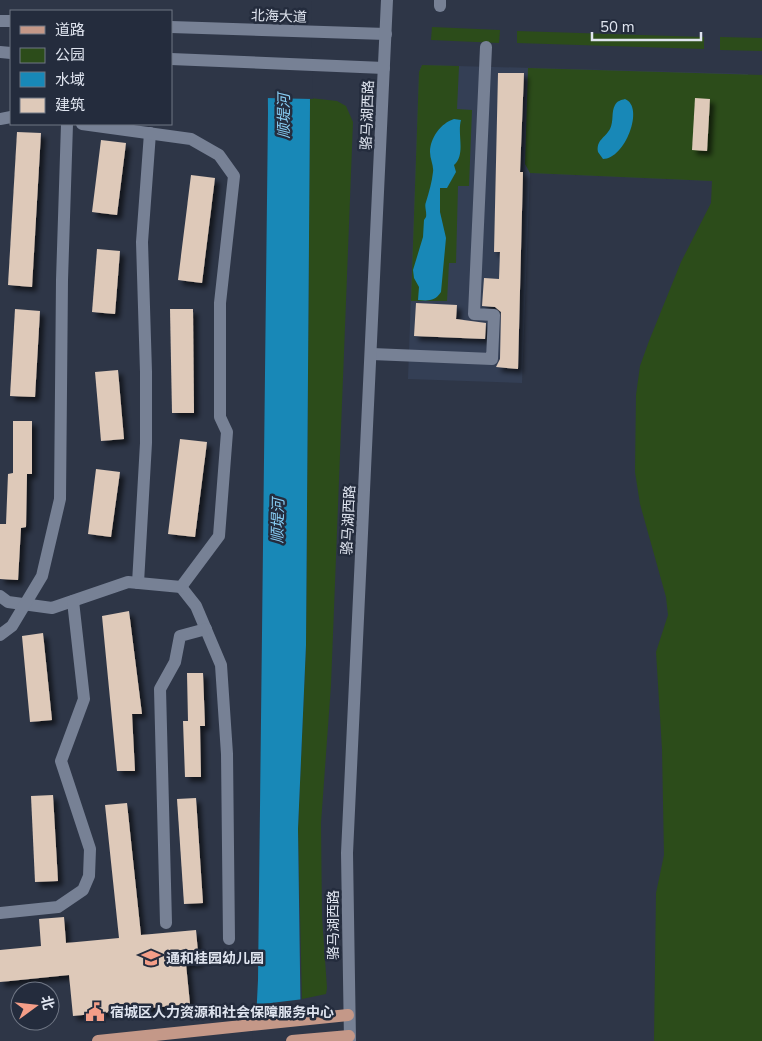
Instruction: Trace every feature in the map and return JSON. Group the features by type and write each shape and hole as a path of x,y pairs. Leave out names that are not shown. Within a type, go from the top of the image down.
{"main road":[{"path":"98,1041 348,1015"},
{"path":"292,1041 321,1038 350,1039"}],"street":[{"name":"骆马湖西路","path":"350,1039 348,1015 347,853 372,354 387,0"},
{"name":"北海大道","path":"172,27 386,34"},
{"path":"372,354 492,359 494,315 474,314 486,47"},
{"path":"172,59 384,68"},
{"path":"0,635 12,626 42,576 60,499 62,280 67,125"},
{"path":"90,125 191,139 219,155 234,176 220,303 220,417 227,432 219,536 181,587"},
{"path":"138,583 146,425 142,242 150,133"},
{"path":"0,596 8,602 52,608 128,582 181,587 196,606 221,665 227,754 229,939"},
{"path":"0,913 58,906 83,890 89,876 90,850 61,762 84,699 73,601"},
{"path":"166,923 160,689 176,662 180,636 206,630"}],"shaded area":[{"path":"422,65 748,74 712,181 530,173 522,383 408,379 419,72"}],"green space":[{"path":"432,27 500,30 499,43 431,40"},
{"path":"517,31 704,37 704,49 517,43"},
{"path":"720,37 762,38 762,51 720,50"},
{"path":"422,65 459,66 457,109 472,110 469,186 458,186 456,263 449,263 447,301 411,301 419,72"},
{"path":"528,68 762,75 762,1041 654,1041 656,893 664,855 662,749 656,652 668,615 666,597 640,504 635,472 636,395 640,366 649,341 681,262 711,203 712,181 530,173 525,164"},
{"path":"310,98 337,101 346,106 353,122 331,685 321,823 322,917 327,988 326,994 302,999 298,829 306,645"}],"water":[{"name":"顺堤河","path":"267,0 309,0 306,645 298,829 301,1041 255,1041 258,980 268,113"},
{"path":"625,99 631,104 633,112 630,132 619,151 611,157 603,159 598,152 598,145 610,129 615,105"},
{"path":"454,119 461,120 460,156 454,165 456,172 447,188 440,188 440,212 446,238 441,292 431,300 418,300 419,287 414,278 413,270 423,237 424,220 426,217 425,204 433,176 430,147 437,132"}],"pier":[{"path":"265,0 311,0 313,99 265,98"},
{"path":"304,999 304,1041 252,1041 254,1005"}],"building":[{"path":"498,73 524,73 520,172 523,172 518,369 496,367 500,359 501,312 495,307 482,306 484,278 499,279 500,252 494,252"},
{"path":"695,98 710,99 707,151 692,150"},
{"path":"17,132 41,133 32,287 8,285"},
{"path":"101,140 126,143 117,215 92,212"},
{"path":"191,175 215,178 202,283 178,280"},
{"path":"97,249 120,251 115,314 92,312"},
{"path":"416,303 457,305 456,319 486,323 485,339 414,336"},
{"path":"15,309 40,311 35,397 10,396"},
{"path":"170,309 193,309 194,413 172,413"},
{"path":"118,370 124,439 101,441 95,372"},
{"path":"13,421 32,421 32,474 27,474 26,527 21,528 18,580 0,579 0,524 6,524 8,474 13,473"},
{"path":"180,439 207,442 195,537 168,534"},
{"path":"96,469 120,472 111,537 88,534"},
{"path":"129,611 142,714 132,714 135,771 117,771 102,616"},
{"path":"43,633 52,720 30,722 22,636"},
{"path":"187,673 203,673 205,726 200,726 201,777 185,777 183,721 188,721"},
{"path":"53,795 58,881 35,882 31,796"},
{"path":"196,798 203,903 184,904 177,799"},
{"path":"127,803 141,935 196,930 199,963 186,964 190,1004 73,1016 69,975 0,982 0,950 41,946 39,919 64,917 66,943 119,938 105,805"}],"place":[{"name":"通和桂园幼儿园","path":"151,958"},
{"name":"宿城区人力资源和社会保障服务中心","path":"95,1012"}]}
